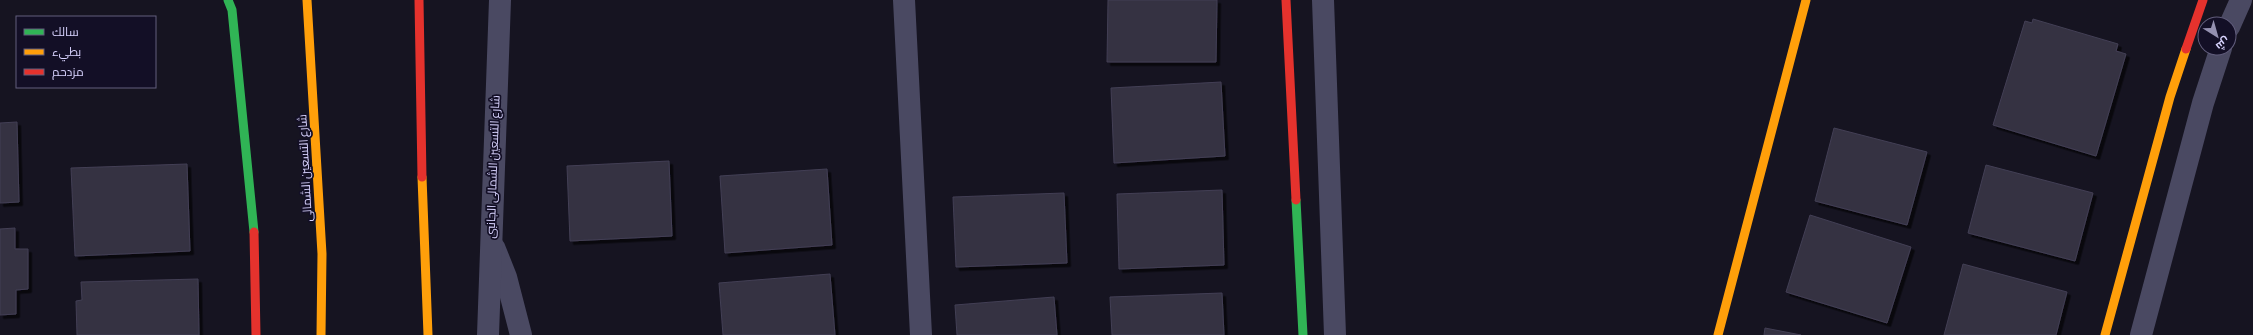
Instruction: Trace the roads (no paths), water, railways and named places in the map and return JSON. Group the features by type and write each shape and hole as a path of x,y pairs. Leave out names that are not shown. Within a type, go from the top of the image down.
{"street":[{"name":"شارع التسعين الشمالى","path":"307,0 322,254 322,335"},
{"path":"419,0 423,222 428,335"},
{"name":"شارع التسعين الشمالى الجانبى","path":"488,335 500,0"},
{"path":"904,0 920,335"},
{"path":"1286,0 1303,335"},
{"path":"1323,0 1335,335"},
{"path":"1718,335 1806,0"},
{"path":"2105,335 2170,97 2202,0"},
{"path":"2234,16 2241,0"},
{"path":"225,3 254,241 256,335"},
{"path":"2141,335 2203,103 2218,56"},
{"path":"491,240 506,277 521,335"}]}
